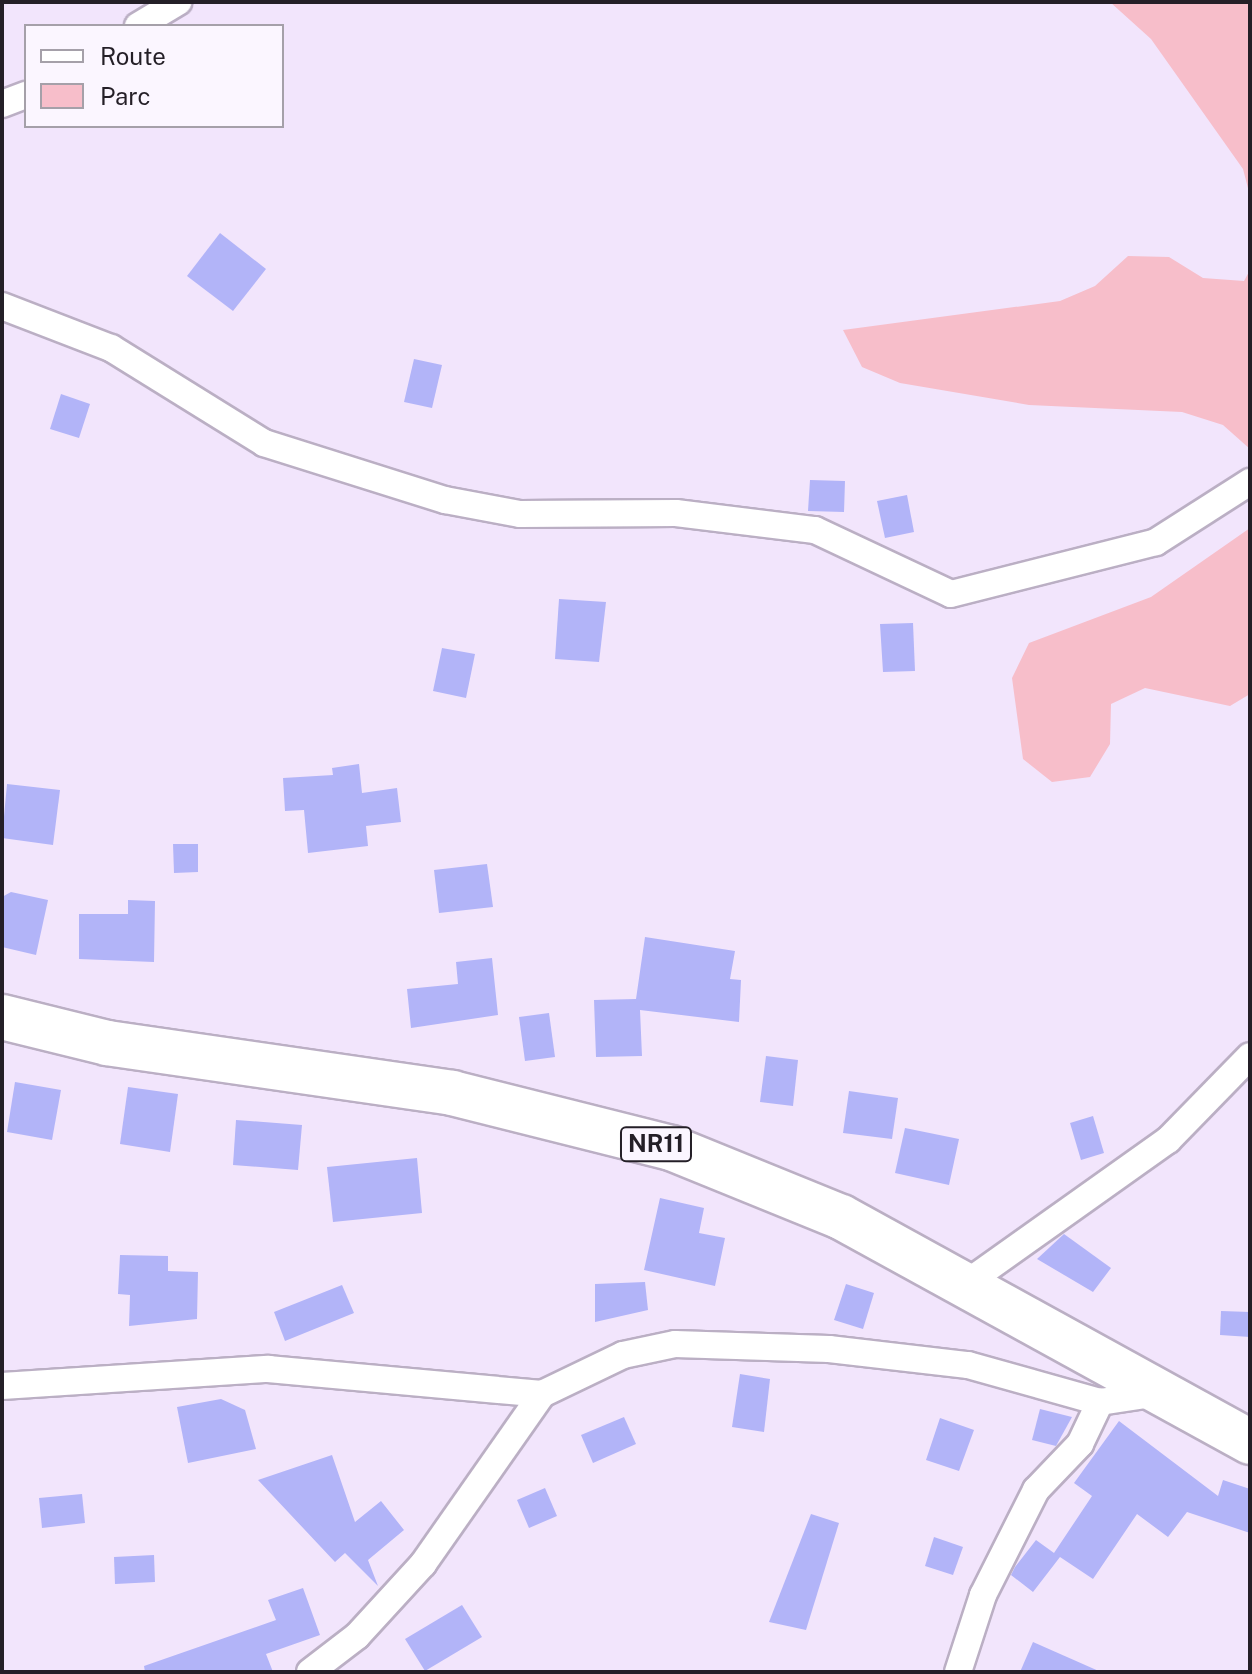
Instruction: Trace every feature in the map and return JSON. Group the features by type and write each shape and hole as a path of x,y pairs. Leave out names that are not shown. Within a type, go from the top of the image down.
{"highway":[{"name":"NR11","path":"2,1017 107,1043 452,1093 568,1119 671,1148 841,1217 1152,1394 1250,1442"}],"street":[{"path":"146,14 178,2"},
{"path":"2,104 24,96"},
{"path":"2,306 111,348 264,443 445,500 520,514 676,513 815,530 951,594 1156,542 1250,482"},
{"path":"961,1287 1168,1140 1250,1056"},
{"path":"310,1672 357,1636 423,1564 542,1394 623,1355 675,1344 829,1349 968,1365 1100,1402 1152,1394"},
{"path":"2,1386 268,1369 542,1394"},
{"path":"958,1672 983,1595 1036,1490 1080,1444 1100,1402"}],"green space":[{"path":"1110,2 1250,2 1250,196 1243,169 1151,39"},
{"path":"1128,256 1169,257 1203,278 1244,281 1250,270 1250,449 1223,425 1182,412 1029,405 900,383 862,367 843,330 1060,301 1095,286"},
{"path":"1250,528 1250,694 1230,706 1145,688 1111,704 1110,744 1090,777 1052,782 1023,759 1012,678 1029,643 1151,597"}],"building":[{"path":"220,233 266,269 233,311 187,276"},
{"path":"414,359 442,365 432,408 404,402"},
{"path":"61,394 90,404 79,438 50,429"},
{"path":"810,480 845,481 844,512 808,511"},
{"path":"907,495 914,532 885,538 877,501"},
{"path":"559,599 606,602 599,662 555,659"},
{"path":"913,623 915,671 883,672 880,624"},
{"path":"442,648 475,654 466,698 433,691"},
{"path":"359,764 362,793 397,788 401,822 366,826 368,846 308,853 304,810 285,811 283,778 333,775 332,768"},
{"path":"7,784 60,790 53,845 2,838"},
{"path":"173,844 198,844 198,872 174,873"},
{"path":"487,864 493,907 439,913 434,870"},
{"path":"11,892 48,900 36,955 2,947 2,897"},
{"path":"128,900 155,901 154,962 79,959 79,914 128,914"},
{"path":"645,937 735,951 730,979 741,980 739,1022 640,1010 642,1056 596,1057 594,1000 636,999"},
{"path":"492,958 498,1015 411,1028 407,989 458,984 456,962"},
{"path":"549,1013 555,1057 525,1061 519,1017"},
{"path":"766,1056 798,1060 793,1106 760,1102"},
{"path":"15,1082 61,1090 52,1140 7,1132"},
{"path":"128,1087 178,1094 170,1152 120,1144"},
{"path":"849,1091 898,1098 892,1139 843,1133"},
{"path":"1093,1116 1104,1153 1081,1160 1070,1123"},
{"path":"236,1120 302,1125 298,1170 233,1165"},
{"path":"905,1128 959,1139 949,1185 895,1173"},
{"path":"417,1158 422,1213 333,1222 327,1167"},
{"path":"660,1198 704,1208 699,1233 725,1238 715,1286 644,1270"},
{"path":"1064,1234 1111,1268 1093,1292 1037,1259"},
{"path":"120,1255 168,1256 168,1271 198,1272 197,1319 129,1326 130,1295 118,1294"},
{"path":"645,1282 648,1310 595,1322 595,1284"},
{"path":"846,1284 874,1293 863,1329 834,1320"},
{"path":"342,1285 354,1313 285,1341 274,1312"},
{"path":"1221,1311 1250,1312 1250,1337 1220,1335"},
{"path":"740,1374 770,1379 764,1432 732,1427"},
{"path":"221,1399 245,1410 256,1449 188,1463 177,1407"},
{"path":"1040,1409 1072,1417 1056,1446 1032,1440"},
{"path":"624,1417 636,1444 593,1463 581,1435"},
{"path":"940,1418 974,1430 959,1471 926,1460"},
{"path":"1119,1421 1218,1496 1223,1480 1250,1489 1250,1533 1187,1512 1168,1537 1137,1514 1093,1579 1060,1557 1033,1592 1011,1575 1015,1567 1036,1540 1054,1553 1092,1496 1074,1483"},
{"path":"332,1455 355,1522 381,1501 404,1530 368,1560 378,1586 345,1553 335,1562 258,1480"},
{"path":"545,1488 557,1516 529,1528 517,1500"},
{"path":"82,1494 85,1523 42,1528 39,1498"},
{"path":"811,1514 839,1523 806,1630 769,1622"},
{"path":"934,1537 963,1547 953,1575 925,1566"},
{"path":"154,1555 155,1582 115,1584 114,1557"},
{"path":"303,1588 320,1635 266,1654 273,1672 145,1672 144,1666 276,1620 268,1600"},
{"path":"462,1605 482,1637 425,1671 405,1639"},
{"path":"1033,1642 1101,1672 1020,1672"}]}
